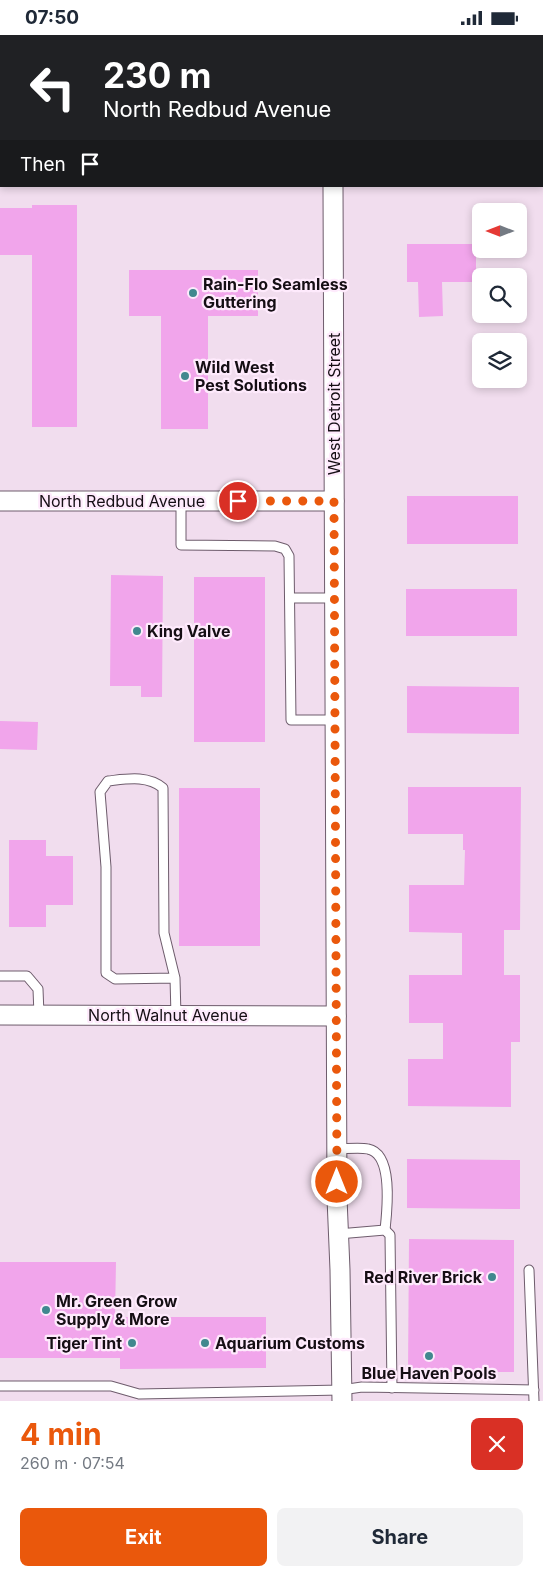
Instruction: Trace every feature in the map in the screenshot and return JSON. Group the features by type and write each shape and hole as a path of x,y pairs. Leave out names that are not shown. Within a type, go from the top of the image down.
{"street":[{"name":"West Detroit Street","path":"332,187 337,1149 342,1395"},
{"name":"North Redbud Avenue","path":"0,501 334,501"},
{"name":"North Walnut Avenue","path":"0,1015 336,1016"}],"lane":[{"path":"181,501 181,545 275,547 285,549 289,556 291,720 335,720"},
{"path":"290,598 334,598"},
{"path":"175,978 115,979 106,973 106,867 100,792 108,781 140,778 156,782 163,788 164,933 175,978 176,1016"},
{"path":"0,976 27,976 38,989 39,1015"},
{"path":"337,1149 369,1149 382,1159 388,1186 385,1230 390,1235 392,1388"},
{"path":"338,1234 385,1230"},
{"path":"529,1270 534,1401"},
{"path":"0,1386 111,1386 139,1397 342,1395 362,1387 534,1390"}],"building":[{"path":"32,205 77,205 77,427 32,427 32,255 0,255 0,208 32,208"},
{"path":"407,244 472,244 472,258 476,258 476,268 472,268 472,282 442,282 443,316 419,317 418,282 407,282"},
{"path":"129,270 258,270 258,316 208,316 208,429 161,429 161,316 129,316"},
{"path":"407,496 518,496 518,544 407,544"},
{"name":"King Valve","path":"111,575 163,576 162,697 141,697 141,686 110,686"},
{"path":"194,577 265,577 265,742 194,742"},
{"path":"406,589 517,589 517,636 406,636"},
{"path":"407,686 519,687 519,734 407,733"},
{"path":"0,721 38,722 37,750 0,749"},
{"path":"408,787 521,787 520,930 504,930 504,975 520,975 520,1042 511,1042 511,1107 408,1106 408,1059 443,1059 443,1023 409,1023 409,975 462,975 462,933 409,932 409,885 464,885 465,850 463,850 463,834 408,834"},
{"path":"179,788 260,788 260,946 179,946"},
{"path":"9,840 46,840 46,856 73,856 73,905 46,905 46,927 9,927"},
{"path":"407,1159 520,1160 520,1209 407,1208"},
{"path":"409,1239 514,1240 514,1372 408,1372"},
{"path":"0,1262 116,1262 115,1317 266,1317 266,1368 120,1369 120,1358 0,1358"}],"place":[{"name":"Rain-Flo Seamless Guttering","path":"193,293"},
{"name":"Wild West Pest Solutions","path":"185,376"},
{"name":"King Valve","path":"137,631"},
{"name":"Red River Brick","path":"492,1277"},
{"name":"Mr. Green Grow Supply & More","path":"46,1310"},
{"name":"Tiger Tint","path":"132,1343"},
{"name":"Aquarium Customs","path":"205,1343"},
{"name":"Blue Haven Pools","path":"429,1356"}],"route":[{"path":"238,501 334,501 337,1182"}]}
